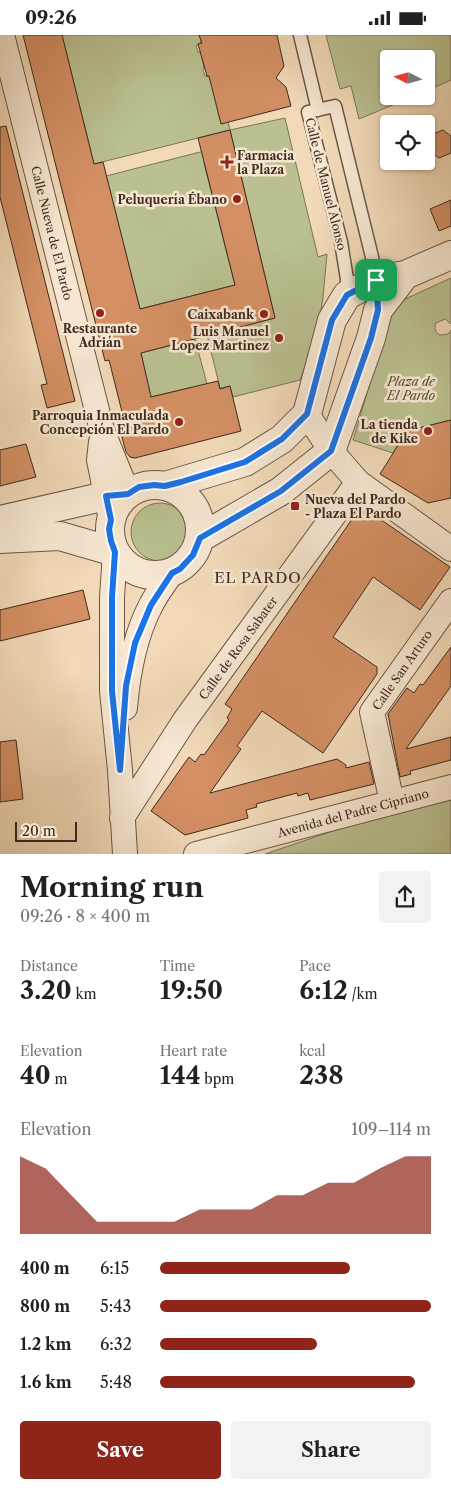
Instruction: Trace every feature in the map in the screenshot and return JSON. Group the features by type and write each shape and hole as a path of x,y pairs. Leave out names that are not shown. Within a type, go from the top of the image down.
{"street":[{"name":"Calle Nueva de El Pardo","path":"2,35 102,430 115,503"},
{"path":"165,486 245,462 282,439 307,414 332,320 347,295 376,280 404,275 451,255"},
{"path":"378,310 404,275"},
{"path":"200,538 281,491 331,451 371,338 378,310 376,280"},
{"path":"307,414 331,451 358,482 451,549"},
{"name":"Calle de Rosa Sabater","path":"122,818 185,720 358,482"},
{"path":"0,520 115,503 139,487 165,486 178,491 195,508 199,519 200,538 193,555 180,569 172,573 162,575 142,574 135,571 122,562 115,552 111,541 109,529 115,503"},
{"path":"0,539 60,536 115,552"},
{"path":"115,552 112,597 112,691 120,770 125,854"},
{"path":"120,770 126,686 135,643 151,605 172,573"},
{"name":"Calle San Arturo","path":"392,802 372,711 451,601"},
{"name":"Avenida del Padre Cipriano","path":"196,854 451,787"}],"lane":[{"name":"Calle de Manuel Alonso","path":"300,35 318,110"},
{"name":"Calle de Manuel Alonso","path":"347,295 346,272 341,242 308,112 335,106 376,280"}],"green space":[{"path":"62,35 199,35 200,44 196,45 198,52 201,53 203,70 205,76 210,77 221,123 228,122 230,130 94,164"},
{"path":"326,35 451,35 451,80 435,87 435,50 380,50 380,105 392,105 359,119 351,86 340,89"},
{"path":"285,118 318,257 327,254 323,298 317,333 300,380 233,397 230,386 220,388 207,335 275,318 230,130"},
{"path":"208,150 211,161 204,163 235,285 140,309 106,176"},
{"name":"Plaza de El Pardo","path":"451,278 451,324 445,319 436,323 435,328 440,335 448,334 451,330 451,420 407,431 393,453 353,440 389,319 403,300"},
{"path":"195,339 207,384 151,397 141,353"},
{"path":"160,503 176,508 184,516 189,532 184,548 176,556 160,561 144,556 136,548 131,532 136,516 144,508"},
{"path":"451,791 451,854 265,854"}],"building":[{"path":"23,35 62,35 94,164 103,162 140,309 235,285 198,138 230,130 275,318 141,353 151,397 218,381 220,389 230,386 241,431 135,458 130,457 126,452 119,426 120,419 123,416 109,360 105,361"},
{"path":"199,35 277,35 284,66 276,78 286,87 291,106 221,124 209,76 207,76 198,44 202,43"},
{"path":"6,126 75,401 47,408 41,385 47,384 0,197 0,127"},
{"path":"443,130 451,136 451,153 439,158 435,155 435,133"},
{"path":"451,200 451,226 439,231 430,209"},
{"path":"451,420 451,498 428,503 380,474 407,431"},
{"path":"26,444 36,477 0,486 0,450"},
{"path":"361,506 450,567 420,610 373,577 333,637 377,667 377,674 323,753 262,711 237,746 241,749 210,793 337,759 346,765 346,768 369,762 374,784 310,800 308,793 298,796 297,793 256,804 257,807 246,810 248,818 185,835 151,811 189,757 195,762 201,754 204,755 229,720 227,718 232,709 225,704"},
{"path":"83,590 90,619 0,641 0,610"},
{"path":"451,647 451,686 406,749 451,737 451,760 410,771 411,774 400,777 388,714 407,688 414,693 420,684 423,685"},
{"path":"16,740 23,799 0,802 0,742"}],"place":[{"name":"Farmacia la Plaza","path":"227,162"},
{"name":"Peluquería Ébano","path":"237,199"},
{"name":"Restaurante Adrián","path":"100,313"},
{"name":"Caixabank","path":"264,314"},
{"name":"Luis Manuel Lopez Martinez","path":"279,338"},
{"name":"Parroquia Inmaculada Concepción El Pardo","path":"179,422"},
{"name":"La tienda de Kike","path":"428,431"},
{"name":"Nueva del Pardo - Plaza El Pardo","path":"295,506"}],"district":[{"name":"EL PARDO","path":"258,577"}],"route":[{"path":"376,280 378,310 371,338 331,451 281,491 200,538 193,555 180,569 172,573 151,605 135,643 126,686 120,770 112,691 112,597 115,552 109,529 111,520 106,496 128,494 139,487 165,486 245,462 282,439 307,414 332,320 347,295 376,280"}]}
